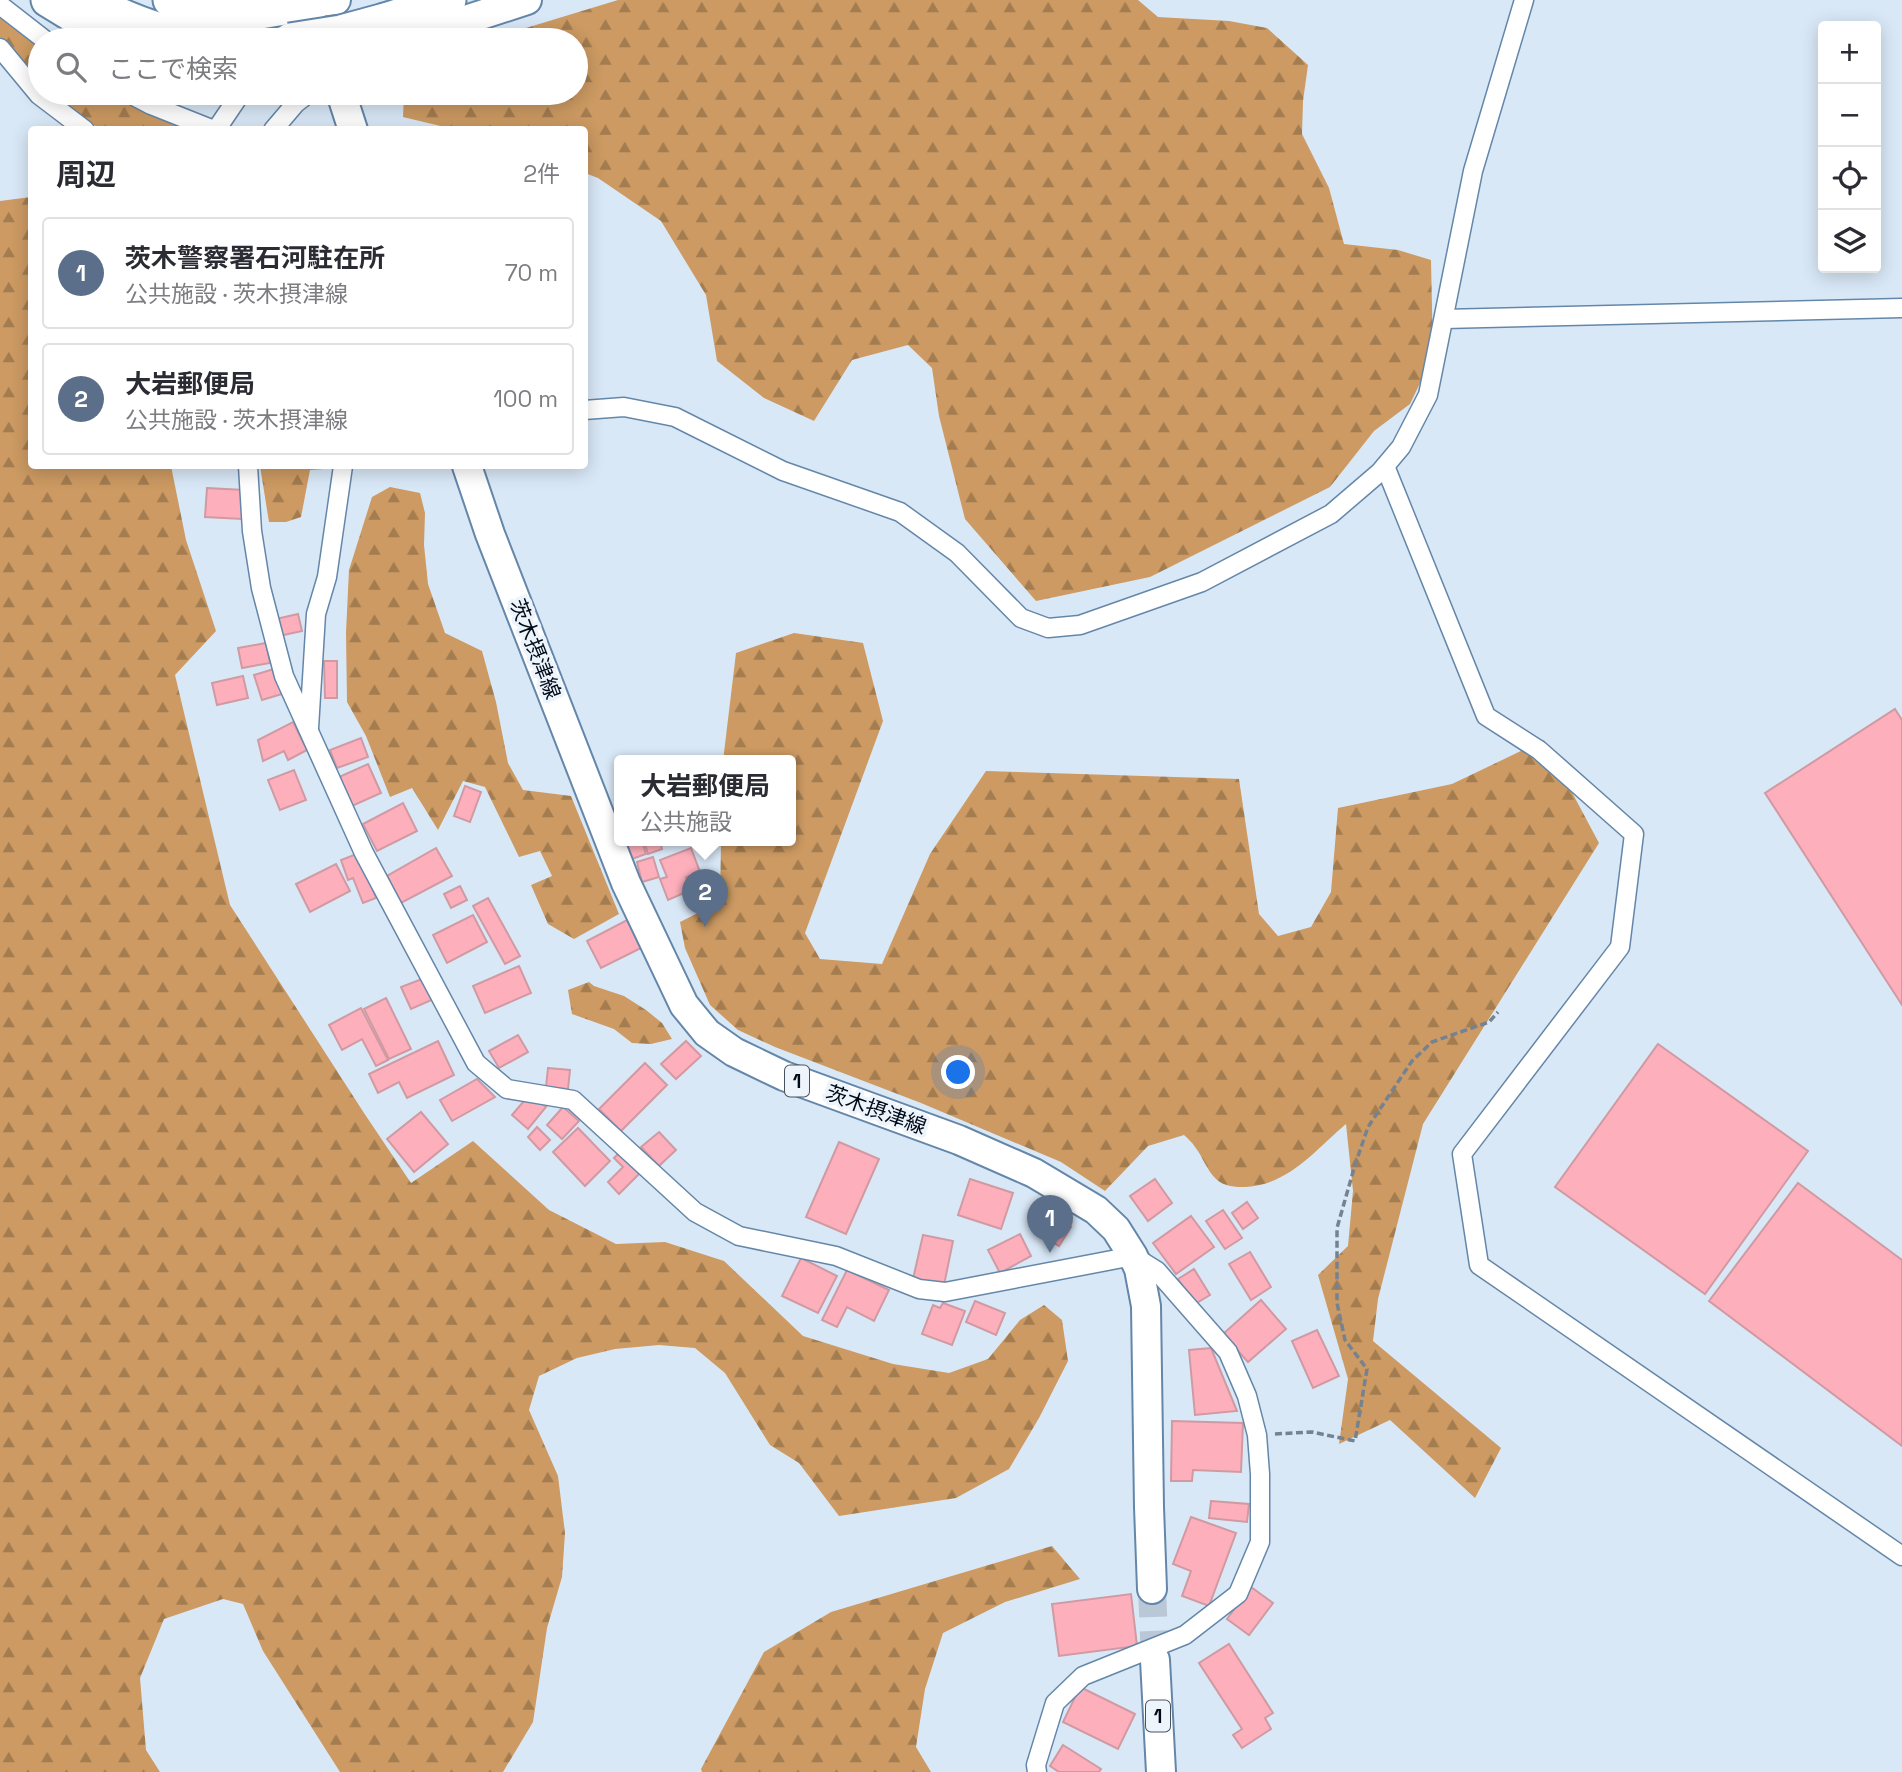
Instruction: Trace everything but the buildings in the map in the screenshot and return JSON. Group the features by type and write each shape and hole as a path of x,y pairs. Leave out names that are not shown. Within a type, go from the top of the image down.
{"highway":[{"path":"48,0 94,28"},
{"path":"89,0 154,28"},
{"path":"170,0 184,5 248,14 321,1"},
{"path":"399,28 449,0"}],"main road":[{"path":"404,28 527,0"},
{"path":"321,1 324,28"},
{"path":"345,105 352,126"},
{"name":"茨木摂津線","path":"468,469 495,547 626,883 684,1005 707,1033 734,1052 784,1076 958,1140 1034,1173 1096,1210 1116,1229 1133,1256 1139,1269 1146,1306 1152,1589"},
{"name":"1","path":"1155,1660 1161,1772"}],"street":[{"path":"588,410 624,407 675,417 783,471 900,512 957,553 1021,618 1048,628 1080,625 1202,582 1331,514 1385,466 1401,447 1428,395 1473,171 1524,0"},
{"path":"0,5 30,28"},
{"path":"0,48 28,82"},
{"path":"52,105 80,126"},
{"path":"151,105 205,126"},
{"path":"218,126 232,105"},
{"path":"277,126 294,105"},
{"path":"1444,319 1902,308"},
{"path":"1385,466 1486,716 1539,750 1634,834 1620,947 1462,1154 1479,1265 1902,1556"},
{"path":"248,469 252,531 261,588 284,676 364,853 476,1063 507,1089 573,1100 695,1212 739,1236 836,1256 919,1289 945,1292 1133,1256 1157,1271 1228,1352 1247,1395 1257,1435 1260,1474 1260,1542 1237,1594 1185,1635 1083,1676 1055,1703 1036,1765 1037,1772"},
{"path":"309,732 316,614 327,577 343,469"}],"path":[{"path":"1257,1435 1312,1432 1354,1441 1367,1369 1345,1340 1337,1303 1337,1228 1355,1165 1368,1127 1412,1061 1432,1042 1489,1021 1498,1012"}],"green space":[{"path":"618,0 1138,0 1158,17 1229,21 1267,28 1308,65 1302,134 1329,188 1344,244 1398,250 1431,260 1433,356 1410,404 1374,431 1330,487 1150,577 1036,601 965,519 939,416 932,368 908,345 852,360 814,421 764,398 717,361 706,295 661,221 598,178 588,174 588,126 440,126 403,117 404,105 588,105 588,28 526,28"},
{"path":"0,13 28,35 28,70 0,37"},
{"path":"66,105 137,105 185,126 96,126"},
{"path":"28,197 28,469 172,469 186,540 216,631 175,675 230,905 411,1183 473,1141 549,1210 616,1244 665,1242 724,1261 803,1336 893,1364 949,1373 988,1359 1020,1320 1044,1305 1062,1320 1068,1361 1009,1469 956,1498 839,1516 799,1463 770,1445 725,1373 695,1348 659,1345 615,1349 577,1358 539,1376 529,1410 558,1476 565,1533 562,1577 547,1628 533,1722 503,1772 340,1772 263,1651 243,1604 223,1599 164,1619 140,1678 146,1750 160,1772 0,1772 0,201"},
{"path":"260,469 324,469 310,470 301,517 286,522 269,522"},
{"path":"390,487 420,493 425,513 424,545 428,584 445,633 482,651 496,702 508,763 523,790 571,796 619,914 574,939 548,924 531,885 552,876 540,851 519,857 485,787 463,781 438,830 412,788 390,797 366,736 347,702 349,570 372,497"},
{"path":"794,633 863,643 883,721 805,933 820,959 882,964 930,854 986,771 1239,779 1259,914 1278,936 1311,927 1331,892 1338,808 1452,784 1544,740 1599,843 1423,1124 1378,1299 1373,1341 1501,1448 1475,1498 1390,1420 1339,1444 1348,1379 1318,1275 1348,1246 1353,1191 1346,1124 1289,1173 1262,1184 1238,1187 1219,1182 1184,1135 1148,1146 1105,1191 1061,1162 738,1030 710,1005 685,948 680,922 720,902 721,846 796,846 796,755 724,755 736,653"},
{"path":"589,982 624,996 646,1010 662,1023 672,1039 651,1044 632,1043 614,1029 572,1014 568,990"},
{"path":"1052,1546 1080,1579 1005,1602 943,1633 925,1689 916,1747 931,1772 702,1772 701,1769 764,1652 831,1612"}],"tunnel":[{"path":"1152,1589 1155,1660"}],"place":[{"name":"大岩郵便局","path":"705,927"},
{"name":"茨木警察署石河駐在所","path":"1050,1253"}]}
